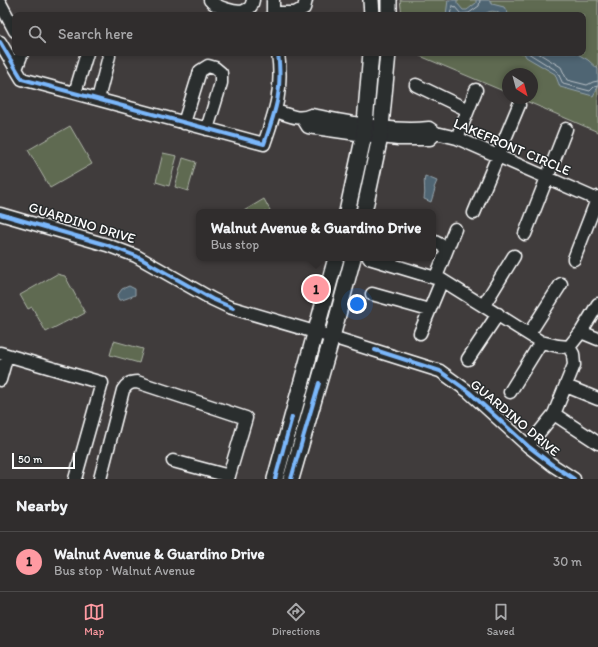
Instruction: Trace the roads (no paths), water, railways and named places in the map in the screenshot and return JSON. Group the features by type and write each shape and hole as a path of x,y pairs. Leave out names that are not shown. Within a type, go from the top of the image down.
{"main road":[{"path":"371,0 372,12"},
{"path":"388,0 389,12"},
{"path":"348,209 364,130 371,56"},
{"path":"365,209 380,133 388,56"},
{"path":"275,479 335,261"},
{"path":"291,479 352,261"}],"street":[{"path":"210,0 215,5 240,12 246,11 252,6 253,0"},
{"path":"273,0 273,12"},
{"path":"297,12 304,8 306,0"},
{"path":"0,3 12,25"},
{"path":"0,42 22,79 264,144 276,111 281,73 278,56"},
{"path":"16,69 21,56"},
{"path":"75,93 86,56"},
{"path":"98,99 110,56"},
{"path":"184,123 200,71 208,66 215,68 221,73 221,83 207,129"},
{"path":"416,85 468,110"},
{"path":"457,138 476,90"},
{"path":"474,213 519,105"},
{"name":"LAKEFRONT CIRCLE","path":"276,111 303,119 311,115 364,130 418,140 430,139 436,133 457,138 598,199"},
{"path":"524,234 566,129"},
{"path":"574,259 598,199"},
{"name":"GUARDINO DRIVE","path":"0,214 107,245 136,256 229,307 440,371 469,392 528,446 574,479"},
{"path":"420,333 455,229"},
{"path":"436,242 448,248"},
{"path":"484,305 514,256"},
{"path":"380,261 439,278 541,342 569,347"},
{"path":"529,334 561,284"},
{"path":"372,294 429,310"},
{"path":"569,347 581,332 598,304"},
{"path":"468,359 498,314"},
{"path":"581,332 598,339"},
{"path":"510,392 541,342"},
{"path":"528,446 554,414 566,386 574,365 573,354 569,347"},
{"path":"0,380 4,354 102,383 75,479"},
{"path":"100,479 123,390 132,382 137,382 246,418 228,477 173,461"},
{"path":"566,386 598,399"},
{"path":"554,414 598,443"}],"water":[{"path":"448,0 457,0 457,3 463,10 467,10 476,3 476,0 490,0 492,4 504,7 507,12 492,11 446,12"},
{"path":"581,56 598,69 598,87 593,96 560,87 555,74 526,57"},
{"path":"425,176 437,181 431,202 424,199"},
{"path":"129,286 135,289 135,295 119,300 117,296 122,289"}],"place":[{"name":"Walnut Avenue & Guardino Drive","path":"316,289"}]}
